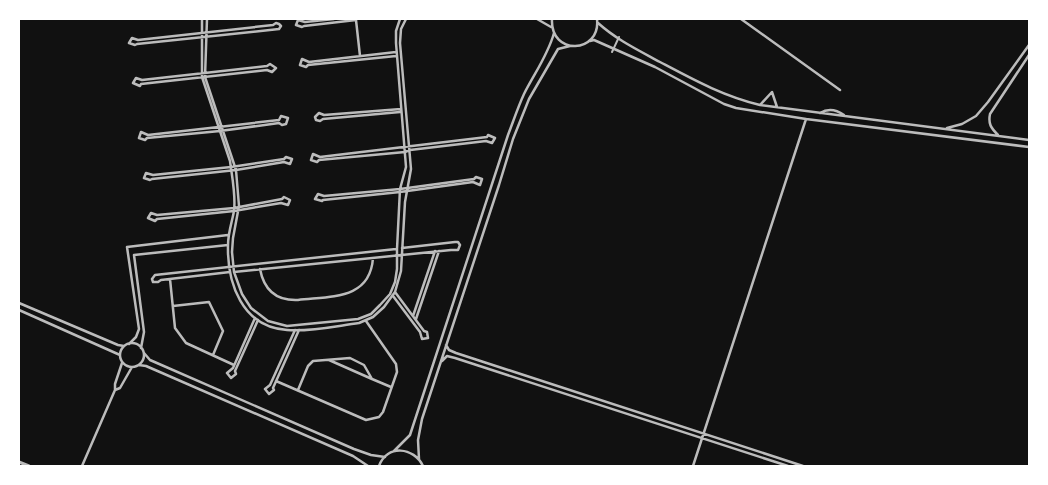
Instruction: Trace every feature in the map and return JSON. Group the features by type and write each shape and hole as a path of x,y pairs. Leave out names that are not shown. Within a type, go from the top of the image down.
{"street":[{"path":"202,19 204,75 235,168 239,206 233,238 234,272 242,294 251,308 268,321 286,326 358,319 371,314 390,294 397,269 400,190 406,167 396,54 396,31 400,19"},
{"path":"204,75 207,19"},
{"path":"334,19 304,22 298,20 296,25 302,27 356,19 360,56"},
{"path":"221,129 231,169 234,209 228,236 230,272 236,294 242,305 257,319 276,328 297,330 359,323 373,317 384,307 395,292 399,282 402,255 401,248 407,189 411,169 400,43 401,29 406,19"},
{"path":"537,19 552,27"},
{"path":"552,19 554,33 560,41 570,46"},
{"path":"419,459 418,440 422,419 513,138 528,99 558,49 580,46 590,41 594,36 598,19"},
{"path":"741,19 840,90"},
{"path":"202,35 135,45 129,43 132,38 138,40 202,35 206,35 279,29 281,26 276,23 206,35"},
{"path":"598,23 618,38 710,88 735,99 760,105 1029,140"},
{"path":"379,466 385,457 410,435 508,135 524,96 552,42 554,33"},
{"path":"613,50 618,38"},
{"path":"590,41 594,40 655,67 724,104 736,108 806,119 1029,147"},
{"path":"945,129 962,124 976,116 1029,45"},
{"path":"396,54 308,65 306,67 300,65 302,59 309,62 396,54"},
{"path":"999,136 991,128 988,121 990,114 1029,55"},
{"path":"204,75 142,80 136,78 133,83 140,86 141,84 204,75 267,66 270,64 276,68 272,72 267,70 204,75"},
{"path":"1008,75 1013,79"},
{"path":"760,105 772,92 777,107"},
{"path":"401,110 323,119 320,121 316,120 315,117 319,113 324,115 401,110"},
{"path":"281,116 285,116 288,120 284,125 279,122 147,138 145,140 139,138 141,132 148,135 221,129 279,120 281,116"},
{"path":"693,466 806,119"},
{"path":"488,136 495,138 492,143 486,141 405,152 319,160 317,162 311,160 313,154 320,156 409,146 488,136"},
{"path":"231,169 153,175 146,173 144,178 150,180 231,169 235,168 284,159 286,156 292,159 290,164 284,162 235,168"},
{"path":"400,190 324,196 318,194 316,199 322,202 323,200 400,190 474,179 476,177 482,179 480,184 473,182 407,189"},
{"path":"239,206 234,209 156,219 155,221 148,218 151,213 157,215 234,209 238,210 281,203 288,205 290,200 284,198 239,206"},
{"path":"129,344 136,337 139,329 127,246 228,236"},
{"path":"230,272 161,280 158,282 154,282 152,279 155,275 455,242 458,242 460,245 458,250 234,272"},
{"path":"141,348 144,332 134,255 228,245"},
{"path":"413,316 437,251"},
{"path":"416,319 437,251"},
{"path":"260,269 262,281 273,294 290,300 298,300 352,293 367,280 372,269 373,258"},
{"path":"170,279 175,328 186,343 234,364"},
{"path":"393,296 420,332 422,339 428,338 427,332 424,331 395,292"},
{"path":"173,306 209,302 223,331 213,355"},
{"path":"19,303 118,346 135,344 141,348 150,360 336,441 371,455 385,457"},
{"path":"19,310 120,355"},
{"path":"257,319 235,371 236,374 230,378 227,373 234,364 257,319"},
{"path":"276,381 366,420 379,417 384,412 397,372 396,364 365,321"},
{"path":"297,330 272,393 268,394 265,389 270,385 297,330"},
{"path":"446,345 449,350 456,353 803,466"},
{"path":"82,466 115,390 115,384 122,363 121,350 124,346"},
{"path":"139,365 143,361 144,353"},
{"path":"441,362 446,356 455,358 788,466"},
{"path":"298,390 310,364 313,362 350,358 364,364 372,379"},
{"path":"328,360 392,387"},
{"path":"122,363 132,367 146,366 353,456 368,466"},
{"path":"115,390 120,388 132,367"},
{"path":"394,451 408,451 419,459 423,466"},
{"path":"19,462 29,466"}]}
